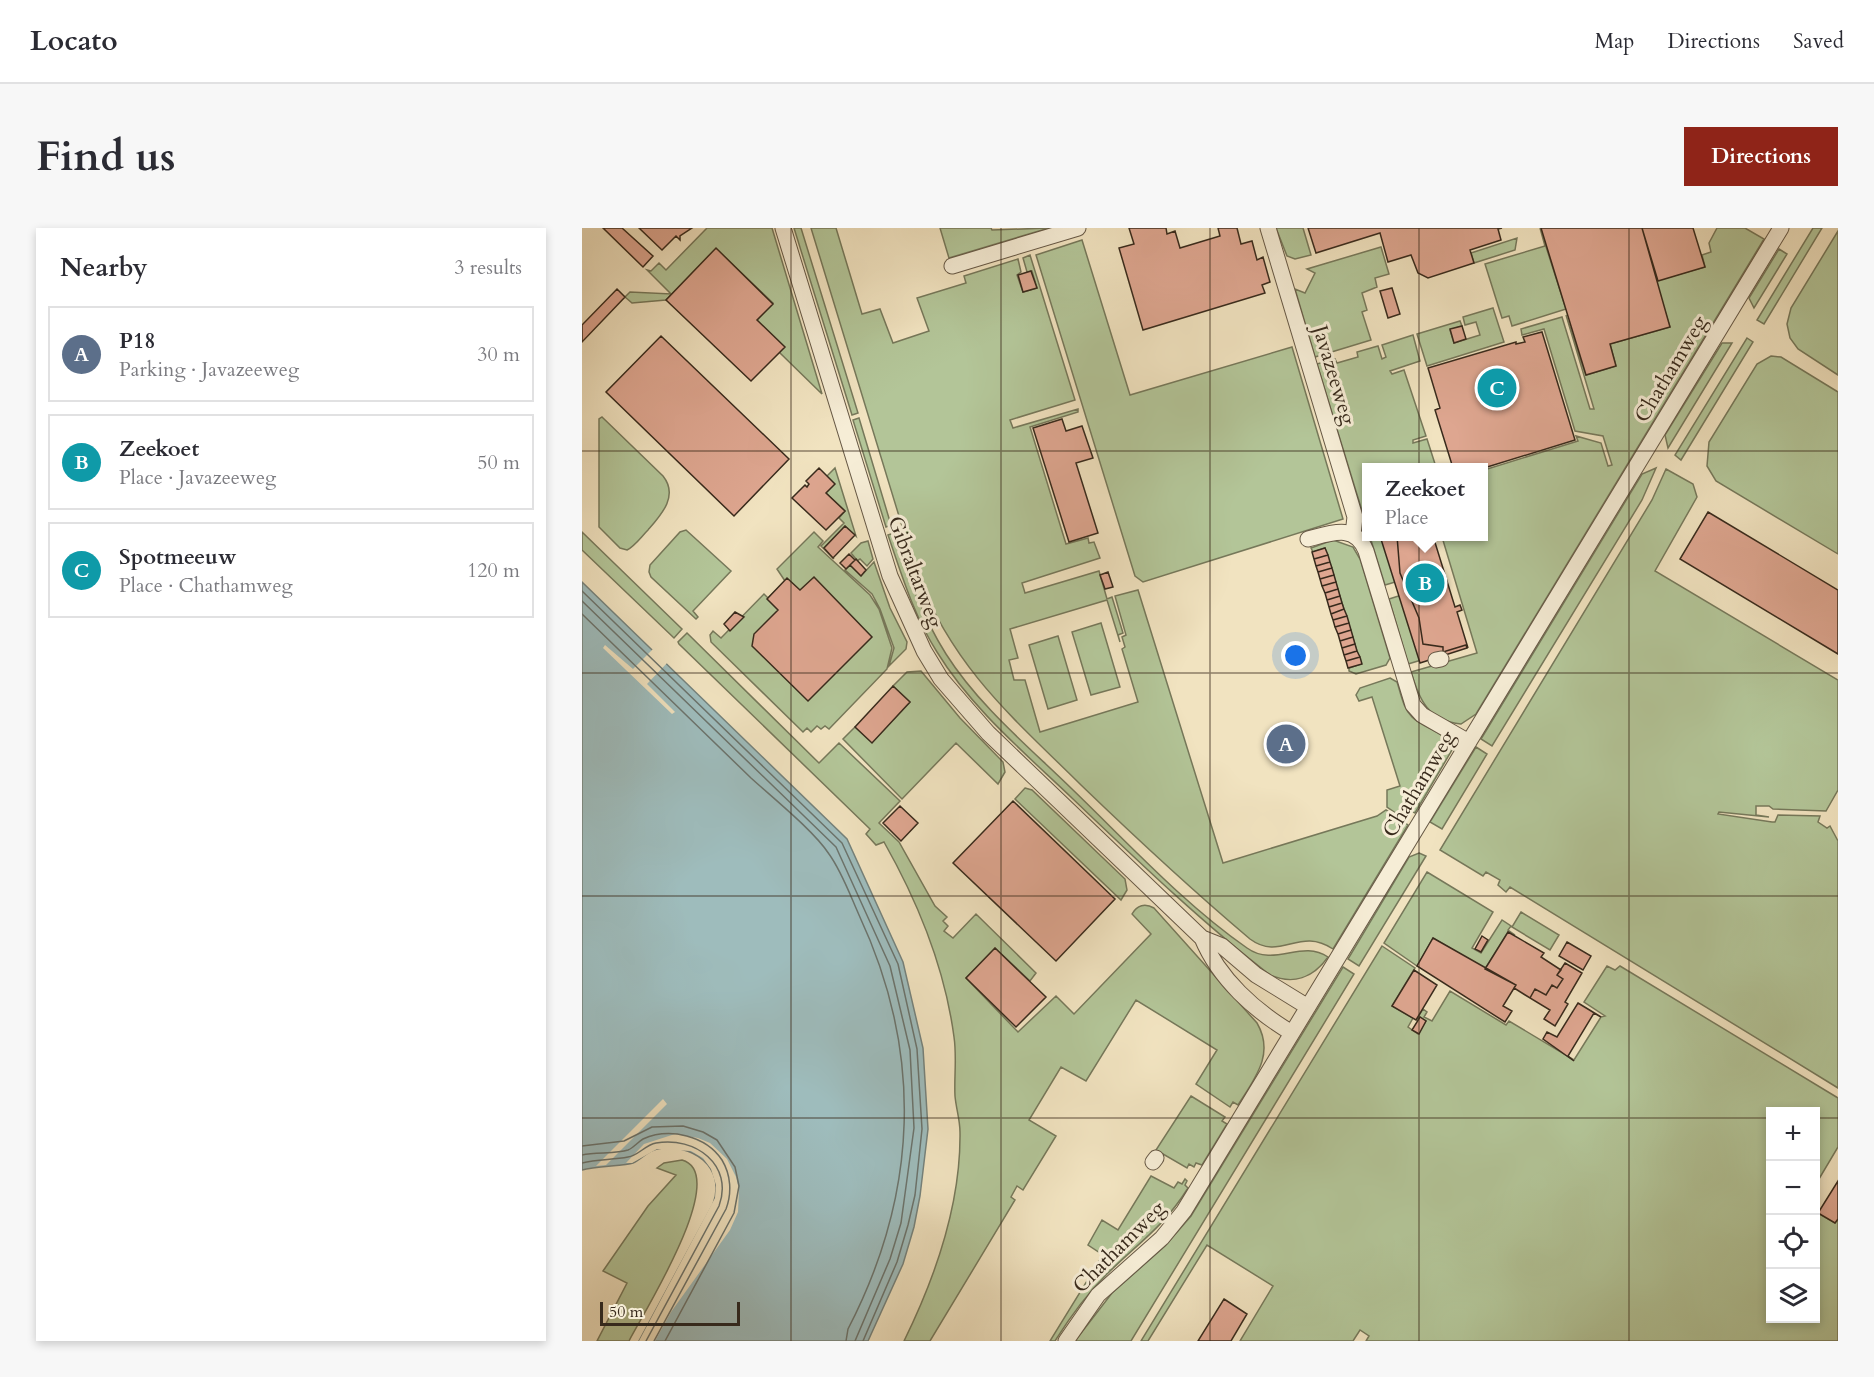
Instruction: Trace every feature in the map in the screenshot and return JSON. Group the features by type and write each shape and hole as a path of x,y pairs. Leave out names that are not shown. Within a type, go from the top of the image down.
{"street":[{"name":"Gibraltarweg","path":"783,228 890,576 924,651 941,679 988,733 1202,938 1222,946 1256,975 1308,1007"},
{"path":"952,266 1078,228"},
{"name":"Javazeeweg","path":"1268,228 1355,517 1353,534 1366,551 1413,705 1422,715 1469,742"},
{"name":"Chathamweg","path":"1066,1341 1080,1318 1105,1288 1162,1238 1180,1217 1781,228"},
{"path":"1308,539 1338,531 1353,534"},
{"name":"Gibraltarweg","path":"1202,938 1209,956 1252,1005 1263,1015 1292,1033"}],"green space":[{"path":"707,228 772,228 822,394 779,352 757,320 773,303 716,249 666,300 632,303 625,297 630,292 671,294 647,270 651,271 659,263 666,270"},
{"path":"794,228 801,228 858,413 852,415"},
{"path":"811,228 836,228 862,314 880,309 893,343 929,331 917,298 966,283 964,276 1018,259 1021,272 1017,275 1023,292 1037,288 1032,271 1027,272 1023,258 1030,255 1075,400 1010,420 1013,428 1078,409 1078,412 1030,427 1066,544 1088,538 1089,543 1094,542 1100,558 1022,583 1025,593 1099,571 1107,599 1112,597 1123,633 1118,635 1120,642 1107,600 1010,629 1018,658 1009,660 1014,680 1025,680 1040,732 1138,702 1122,649 1125,647 1122,637 1126,635 1115,596 1138,590 1223,863 1377,816 1386,810 1408,825 1333,949 1310,941 1271,947 1250,939 1164,864 1081,785 1008,713 967,665 932,608 917,575"},
{"path":"940,228 991,228 992,230 1049,228 949,258"},
{"path":"1276,228 1303,228 1311,255 1295,259 1287,256"},
{"path":"1540,228 1566,309 1512,326 1509,316 1502,318 1485,264 1545,246"},
{"path":"1717,228 1745,228 1764,239 1476,714 1461,724 1440,718 1422,700 1411,672 1477,653 1443,541 1488,541 1488,469 1578,441 1576,436 1601,443 1608,466 1612,465 1603,436 1575,431 1544,329 1522,335 1521,329 1562,317 1590,409 1594,409 1566,315 1586,375 1616,366 1610,344 1670,327 1655,281 1705,267 1702,255 1711,252 1709,243"},
{"path":"1813,228 1822,228 1764,324 1757,320"},
{"path":"1838,231 1838,375 1798,349 1790,338 1787,324 1791,308"},
{"path":"1517,238 1515,250 1474,263 1471,253"},
{"path":"1082,240 1130,395 1292,347 1343,519 1143,582 1135,576 1036,255"},
{"path":"1381,247 1389,274 1375,278 1377,287 1362,293 1367,310 1362,312 1371,340 1315,357 1295,289 1305,293 1315,273 1307,269"},
{"path":"1779,249 1787,254 1754,308 1749,298"},
{"path":"1493,308 1504,342 1427,366 1417,334 1460,321 1462,326 1450,330 1454,343 1480,335 1476,322 1465,325 1463,317"},
{"path":"1413,335 1420,361 1390,371 1392,374 1404,370 1426,436 1413,440 1413,443 1427,439 1435,463 1362,463 1362,511 1317,364 1335,359 1337,363 1358,357 1357,352 1378,346 1382,359 1386,357 1382,345"},
{"path":"1747,338 1753,342 1681,460 1675,455"},
{"path":"1722,343 1732,343 1668,448 1665,435"},
{"path":"1771,356 1781,357 1838,392 1838,554 1716,481 1707,466 1709,442 1757,364"},
{"path":"602,417 663,476 669,491 669,498 663,512 627,550 620,548 599,527 599,419"},
{"path":"859,418 891,525 886,527 853,420"},
{"path":"835,468 856,536 845,526 824,548 834,559 821,546 844,523 839,518 845,511 826,493 827,476"},
{"path":"1656,468 1642,500 1492,746 1481,739 1642,474"},
{"path":"1666,469 1693,484 1697,497 1655,571 1838,680 1838,790 1826,811 1756,806 1756,815 1769,817 1719,812 1718,814 1772,822 1775,822 1778,815 1820,816 1818,822 1827,828 1830,826 1838,841 1838,1088 1510,887 1506,892 1498,885 1500,880 1486,872 1483,876 1440,850 1652,500"},
{"path":"686,530 731,571 693,611 698,617 696,619 651,577 649,572 650,565 680,532"},
{"path":"582,532 682,629 674,638 582,550"},
{"path":"814,532 823,541 818,547 870,595 879,609 892,648 887,669 829,729 825,726 821,729 817,726 811,732 807,728 803,732 711,642 710,635 713,631 721,638 764,594 768,598 785,581 777,569"},
{"path":"894,533 916,595 937,640 959,673 1005,725 1157,872 1224,931 1257,953 1278,955 1308,951 1318,952 1328,957 1316,970 1302,978 1295,979 1270,975 1169,890 1000,730 966,693 929,638 909,595 888,535"},
{"path":"1333,540 1353,547 1360,559 1390,658 1386,665 1356,674 1349,671 1349,668 1361,664 1325,548 1313,552 1311,548"},
{"path":"868,541 873,559 867,566 860,559 850,565 856,559 851,553 861,543"},
{"path":"1371,541 1397,541 1402,580 1385,585"},
{"path":"874,562 890,608 907,642 906,649 889,666 894,648 880,609 872,594 845,570 850,565 861,576"},
{"path":"1408,593 1428,658 1408,664 1389,599"},
{"path":"1101,623 1120,687 1091,695 1072,632"},
{"path":"687,633 819,763 839,743 900,801 879,823 899,842 935,906 947,917 943,921 948,926 944,931 953,938 976,914 1036,973 1030,981 995,948 966,978 1018,1032 1056,996 1074,1014 1151,934 1132,914 1144,905 1154,908 1257,1023 1262,1034 1264,1045 1261,1066 1238,1105 1233,1102 1230,1107 1196,1084 1217,1050 1136,1000 1086,1081 1061,1067 1029,1120 1056,1136 1023,1190 1017,1186 1011,1197 1015,1200 930,1341 904,1341 926,1292 944,1240 956,1186 960,1132 955,1096 954,1037 937,961 919,912 884,842 876,845 866,834 870,829 679,644 678,642"},
{"path":"1058,636 1077,700 1048,709 1029,645"},
{"path":"921,671 960,718 1003,762 1005,772 998,784 956,743 902,799 843,739 855,727 872,742 910,702 893,686 907,672"},
{"path":"1390,678 1397,682 1404,705 1412,717 1441,735 1452,750 1415,813 1408,809 1403,818 1387,807 1387,790 1400,786 1372,697 1359,701 1356,695 1360,688"},
{"path":"1476,747 1487,754 1442,829 1430,822"},
{"path":"1025,788 1032,790 1125,879 1127,890 1121,900 1015,799"},
{"path":"1419,853 1426,856 1359,966 1348,959 1409,857"},
{"path":"1427,872 1493,912 1472,948 1481,953 1502,920 1511,926 1508,930 1515,935 1508,932 1485,969 1433,938 1417,966 1384,943"},
{"path":"1521,912 1559,935 1550,950 1512,927"},
{"path":"1382,946 1415,968 1392,1006 1413,1018 1408,1027 1418,1034 1426,1021 1420,1017 1416,1020 1423,1009 1427,1012 1424,1017 1432,1021 1450,991 1506,1025 1509,1021 1574,1060 1601,1017 1605,1016 1584,1002 1607,966 1615,970 1620,966 1838,1098 1838,1147 1820,1177 1820,1107 1766,1107 1766,1323 1820,1323 1820,1214 1835,1223 1838,1219 1838,1341 1366,1341 1369,1336 1360,1330 1353,1341 1240,1341 1273,1286 1207,1245 1148,1341 1141,1341"},
{"path":"1343,967 1354,974 1131,1341 1075,1341 1112,1293 1165,1246 1191,1216"},
{"path":"1191,1096 1225,1117 1222,1121 1227,1124 1202,1165 1196,1163 1194,1167 1189,1164 1187,1168 1156,1150"},
{"path":"682,1160 695,1171 697,1191 691,1217 665,1276 629,1341 597,1341 627,1283 603,1271 648,1206 676,1175 657,1168 664,1163"},
{"path":"1151,1176 1174,1188 1178,1182 1182,1184 1185,1179 1187,1181 1185,1185 1188,1188 1160,1225 1106,1275 1072,1315 1055,1341 1050,1341 1103,1255 1088,1245 1102,1220 1118,1230"}],"water":[{"path":"582,582 847,839 903,962 923,1048 928,1129 914,1227 903,1264 868,1341 639,1341 713,1204 716,1191 715,1179 710,1168 703,1160 682,1149 657,1149 633,1163 582,1170"}],"pier":[{"path":"605,645 633,669 654,648 668,662 647,684 675,712 672,714 603,648"},
{"path":"663,1099 667,1104 606,1165 596,1166"},
{"path":"675,1134 698,1138 710,1143 727,1159 739,1189 738,1212 730,1230 671,1312 655,1341 639,1341 715,1198 716,1185 711,1169 703,1158 691,1151 657,1149 632,1163 626,1163 644,1144"}],"building":[{"path":"603,228 622,228 653,256 643,267"},
{"path":"639,228 692,228 680,236 680,240 676,236 662,250"},
{"path":"1129,228 1166,228 1167,234 1175,231 1180,248 1220,236 1218,228 1237,228 1241,244 1252,241 1257,260 1263,257 1270,282 1262,285 1265,293 1143,330 1119,248 1134,244"},
{"path":"1308,228 1502,228 1498,229 1501,240 1470,250 1474,263 1428,278 1418,273 1411,255 1388,262 1380,233 1316,253"},
{"path":"1541,228 1642,228 1670,327 1610,344 1616,366 1586,375"},
{"path":"1642,228 1693,228 1705,267 1658,281"},
{"path":"716,248 773,304 757,320 785,347 751,381 666,300"},
{"path":"1031,271 1037,288 1023,292 1018,275"},
{"path":"1392,288 1400,314 1388,318 1380,291"},
{"path":"617,289 625,297 582,342 582,325"},
{"path":"1462,326 1466,339 1454,343 1450,329"},
{"path":"1542,332 1575,440 1488,467 1488,463 1451,463 1435,410 1440,408 1428,368 1516,342 1516,344 1525,342 1523,337"},
{"path":"661,336 789,459 734,516 606,392"},
{"path":"1062,419 1066,431 1082,426 1093,458 1076,463 1098,533 1069,542 1033,428"},
{"path":"819,468 835,484 826,493 845,511 826,530 792,498 805,485 807,487 809,484 806,481"},
{"path":"1708,512 1838,590 1838,654 1680,559"},
{"path":"845,526 855,535 833,558 824,548"},
{"path":"1382,541 1397,541 1400,573 1419,618 1423,644 1443,647 1443,652 1466,645 1467,648 1420,663"},
{"path":"1397,541 1435,541 1455,607 1460,605 1462,610 1457,612 1468,648 1466,645 1443,652 1443,647 1423,644 1419,618 1400,573"},
{"path":"1325,548 1328,555 1314,559 1312,552"},
{"path":"849,554 855,560 846,569 840,563"},
{"path":"1328,555 1330,562 1316,566 1314,559"},
{"path":"856,559 866,570 861,576 850,565"},
{"path":"1330,562 1332,568 1318,572 1316,566"},
{"path":"1332,568 1334,575 1320,579 1318,572"},
{"path":"1108,572 1113,587 1105,589 1100,575"},
{"path":"1334,575 1336,582 1322,586 1320,579"},
{"path":"814,577 872,637 808,701 752,646 754,634 778,610 767,599 787,578 800,590"},
{"path":"1336,582 1338,589 1325,593 1322,586"},
{"path":"1338,589 1340,596 1327,600 1325,593"},
{"path":"1340,596 1342,603 1329,607 1327,600"},
{"path":"1342,603 1344,609 1331,614 1329,607"},
{"path":"1344,609 1347,616 1333,620 1331,614"},
{"path":"735,612 744,617 730,631 724,624"},
{"path":"1347,616 1349,623 1335,627 1333,620"},
{"path":"1349,623 1351,630 1338,634 1335,627"},
{"path":"1351,630 1353,637 1340,641 1338,634"},
{"path":"1353,637 1355,644 1342,648 1340,641"},
{"path":"1355,644 1357,651 1344,655 1342,648"},
{"path":"1357,651 1360,657 1346,661 1344,655"},
{"path":"1360,657 1362,664 1348,668 1346,661"},
{"path":"893,686 910,702 872,743 855,727"},
{"path":"1013,801 1115,899 1056,961 953,863"},
{"path":"900,806 918,823 901,841 883,823"},
{"path":"1508,932 1544,953 1541,957 1561,970 1557,975 1563,979 1557,988 1552,985 1546,995 1535,989 1530,998 1514,988 1516,985 1485,969"},
{"path":"1482,936 1488,940 1481,952 1475,949"},
{"path":"1433,938 1516,985 1503,1006 1512,1011 1505,1022 1417,966"},
{"path":"1567,942 1591,956 1583,970 1559,956"},
{"path":"995,948 1046,997 1016,1027 966,978"},
{"path":"1565,963 1582,973 1565,1002 1568,1004 1555,1026 1544,1019 1550,1010 1530,998 1535,989 1546,995 1552,985 1557,988 1563,979 1557,975"},
{"path":"1414,970 1437,985 1416,1020 1392,1006"},
{"path":"1578,1003 1601,1017 1594,1013 1568,1056 1574,1061 1543,1039 1547,1032 1557,1037"},
{"path":"1420,1017 1426,1021 1419,1034 1412,1030"},
{"path":"1838,1181 1838,1219 1835,1223 1820,1214 1820,1210"},
{"path":"1224,1299 1247,1314 1231,1341 1198,1341"}],"place":[{"name":"Spotmeeuw","path":"1497,388"},
{"name":"Zeekoet","path":"1425,583"},
{"name":"P18","path":"1286,744"}]}
